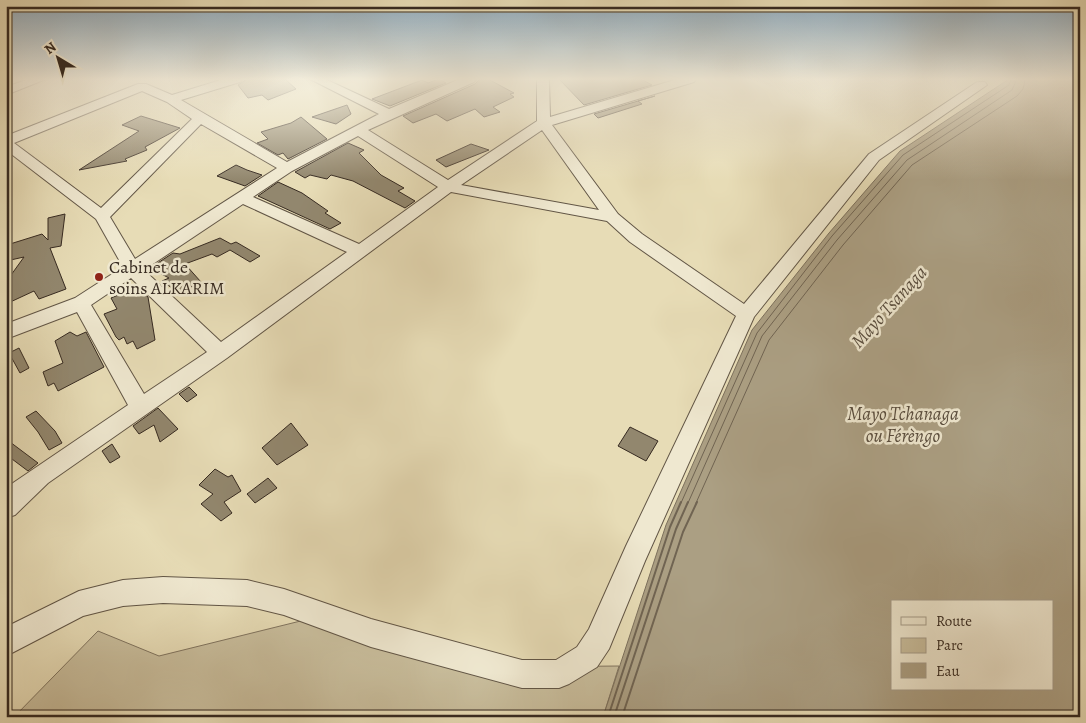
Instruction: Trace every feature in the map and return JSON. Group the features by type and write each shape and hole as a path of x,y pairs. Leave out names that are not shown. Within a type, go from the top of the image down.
{"street":[{"path":"6,142 78,113"},
{"path":"192,113 287,168"},
{"path":"6,332 81,302 287,168 392,113"},
{"path":"544,113 544,123 612,217 636,238 746,314"},
{"path":"6,507 21,491 40,476 220,353 448,187 544,123 576,113"},
{"path":"6,642 79,604 123,593 163,590 247,593 284,602 371,633 522,674 559,674 587,658 600,639 635,555 746,314 874,157 936,113"},
{"path":"102,216 200,118"},
{"path":"358,130 448,187 612,217"},
{"path":"6,142 102,216 132,270 220,353"},
{"path":"242,198 360,250"},
{"path":"81,302 140,407"}],"green space":[{"path":"341,611 505,667 619,666 603,717 14,717 98,631 159,656"}],"water":[{"name":"Mayo Tchanaga ou Férèngo","path":"958,113 1080,113 1080,717 603,717 666,525 752,330 829,233 900,151"}],"building":[{"path":"324,113 351,114 336,124 312,117"},
{"path":"410,113 466,113 447,121 436,114 413,123 403,116"},
{"path":"479,113 498,113 484,117"},
{"path":"598,113 615,113 598,118 594,114"},
{"path":"141,116 180,128 145,147 147,150 125,159 127,161 79,170 139,131 122,125"},
{"path":"301,117 327,139 288,159 283,153 278,155 257,143 268,139 261,132 291,123"},
{"path":"348,143 364,150 359,153 381,175 404,188 398,191 415,201 405,208 353,181 331,175 327,179 310,175 305,178 295,172"},
{"path":"471,144 489,150 446,167 436,160"},
{"path":"236,165 262,175 245,186 217,176"},
{"path":"278,182 302,193 328,211 325,213 341,223 330,229 258,196"},
{"path":"65,214 61,246 50,248 66,289 39,299 34,291 6,304 6,282 24,257 6,261 10,244 42,234 48,240 48,218"},
{"path":"220,238 231,244 236,242 260,256 250,262 230,250 217,257 212,254 185,264 201,282 179,293 162,281 169,278 150,268 173,253 180,254"},
{"path":"140,290 148,297 155,340 137,349 133,341 127,344 124,337 119,340 116,337 104,314 117,309 111,298 128,291 130,294"},
{"path":"70,332 77,336 86,332 104,367 58,391 54,383 48,386 43,372 63,363 55,341"},
{"path":"19,348 29,368 20,373 9,353"},
{"path":"189,387 197,395 187,402 179,394"},
{"path":"158,408 178,429 160,442 154,425 139,434 133,426"},
{"path":"36,411 55,431 62,443 49,450 26,417"},
{"path":"291,423 308,445 277,465 262,448"},
{"path":"630,427 658,441 646,461 618,446"},
{"path":"6,439 38,463 28,471 8,456 10,454 6,448"},
{"path":"112,444 120,457 110,463 102,451"},
{"path":"215,469 228,477 232,475 241,491 224,502 232,513 221,521 201,504 213,494 199,485"},
{"path":"268,478 277,488 255,503 247,494"}],"place":[{"name":"Cabinet de soins ALKARIM","path":"99,277"}],"water label":[{"name":"Mayo Tsanaga","path":"889,307"}]}
